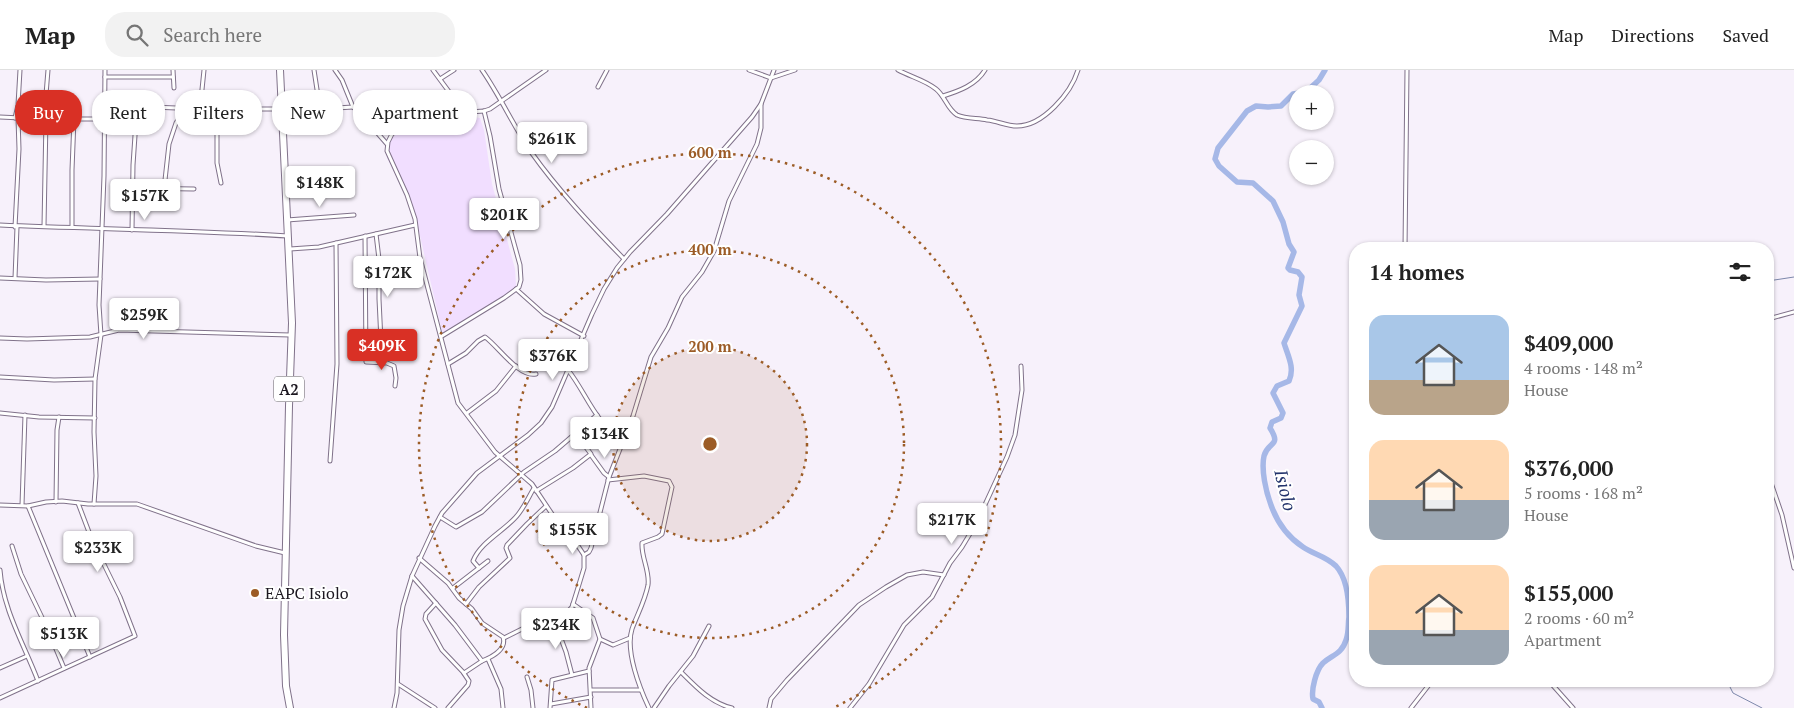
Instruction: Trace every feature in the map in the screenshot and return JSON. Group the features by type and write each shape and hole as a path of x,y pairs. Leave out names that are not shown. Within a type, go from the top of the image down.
{"highway":[{"name":"A2","path":"280,70 282,90"},
{"name":"A2","path":"284,135 292,335 284,646 286,686 290,708"}],"street":[{"path":"19,90 20,70"},
{"path":"47,90 48,70"},
{"path":"105,70 105,90"},
{"path":"173,70 174,88"},
{"path":"202,90 204,70"},
{"path":"314,70 317,90"},
{"path":"335,70 342,80 353,107 343,108"},
{"path":"433,70 448,90"},
{"path":"440,79 454,70"},
{"path":"482,70 502,100 511,119 544,168 624,259"},
{"path":"477,111 484,111 546,70"},
{"path":"598,88 607,70"},
{"path":"749,70 771,78 795,70"},
{"path":"394,708 398,684 400,623 403,606 419,558 440,517 470,480 483,468 542,423 552,407 604,289 624,259 667,214 752,116 761,104 774,70"},
{"path":"898,70 928,83 943,96 951,109 961,116 990,120 1002,125 1024,126 1036,121 1055,106 1072,84 1078,70"},
{"path":"943,96 979,79 985,70"},
{"path":"1405,242 1407,70"},
{"path":"105,77 173,77"},
{"path":"584,555 591,548 609,478 651,357 682,297 702,272 714,251 728,201 757,144 761,128 761,104"},
{"path":"442,336 484,312 516,289 521,280 521,270 498,189 484,111"},
{"path":"0,116 15,118"},
{"path":"164,189 169,144 175,126"},
{"path":"15,278 18,168 17,135"},
{"path":"44,226 45,135"},
{"path":"72,227 73,135"},
{"path":"94,504 96,476 95,379 101,335 99,306 104,135"},
{"path":"132,230 135,135"},
{"path":"217,135 217,162 222,184"},
{"path":"378,135 387,145 389,158 410,202 415,219 420,258 433,311 442,336 455,395 460,406 499,456 535,489 558,523 584,555 584,568 573,604 565,616 530,625 504,638"},
{"path":"387,145 392,135"},
{"path":"132,188 194,188"},
{"path":"287,220 354,215"},
{"path":"0,225 16,227 44,226 201,231 289,236"},
{"path":"290,249 319,247 415,225"},
{"path":"376,234 379,259 382,362"},
{"path":"365,236 365,357 366,362 382,362 395,367 395,386"},
{"path":"330,461 338,364 336,243"},
{"path":"0,278 46,280 100,279"},
{"path":"516,289 544,314 584,336"},
{"path":"1774,317 1794,312"},
{"path":"0,338 75,338 101,335 119,330 292,335"},
{"path":"447,364 466,353 484,337 516,366 530,375 536,374"},
{"path":"466,414 496,391 516,366"},
{"path":"850,708 869,684 900,630 932,597 970,534 1007,457 1018,422 1022,390 1022,366"},
{"path":"568,370 597,415 611,430 624,439"},
{"path":"0,377 54,380 95,379"},
{"path":"0,413 95,418"},
{"path":"22,505 25,415"},
{"path":"440,517 455,527 465,524 485,510 521,475 576,434 597,415"},
{"path":"56,502 57,430 59,417"},
{"path":"576,434 609,478 650,477 669,481 672,487 662,534 641,544 648,586 630,638 635,672 649,708"},
{"path":"479,568 473,562 475,557 515,517 535,489 573,468 590,454"},
{"path":"1774,492 1782,515 1794,568"},
{"path":"0,505 28,506 56,502 137,504 256,546 286,553"},
{"path":"0,698 136,636 120,597 92,540 78,503"},
{"path":"28,506 90,658"},
{"path":"466,604 479,587 510,558 506,548 507,545 546,506"},
{"path":"12,546 21,574 64,668"},
{"path":"419,558 453,588 459,598 475,612 482,623 504,638"},
{"path":"453,588 488,561"},
{"path":"0,570 2,594 38,681"},
{"path":"769,708 771,700 787,680 859,605 907,575 923,572 944,575"},
{"path":"412,576 455,625 482,661"},
{"path":"436,603 426,614 425,619 442,650 469,679 469,684 448,708"},
{"path":"573,604 593,618 600,639 589,671 591,708"},
{"path":"554,620 572,675"},
{"path":"654,708 693,656 709,626"},
{"path":"464,673 503,646 504,638"},
{"path":"600,639 613,645 630,638"},
{"path":"0,668 27,656"},
{"path":"488,658 501,689 503,708"},
{"path":"589,671 551,681 550,706 591,697"},
{"path":"681,672 715,702 732,708"},
{"path":"527,677 534,708"},
{"path":"398,684 435,708"},
{"path":"1411,708 1427,687"},
{"path":"1554,687 1573,708"},
{"path":"591,690 641,690"}],"shaded area":[{"path":"477,118 480,118 484,130 492,184 515,269 516,286 505,296 443,333 414,210 387,158 385,145 395,135 477,135"}],"waterway":[{"name":"Isiolo","path":"1322,708 1319,702 1313,699 1313,686 1320,666 1339,651 1346,640 1349,617 1347,590 1343,577 1336,566 1298,543 1280,523 1269,500 1263,468 1264,456 1275,438 1270,428 1272,422 1281,418 1283,413 1273,393 1277,386 1289,381 1291,376 1290,362 1284,343 1302,306 1299,295 1302,277 1298,272 1288,268 1294,252 1289,244 1283,222 1273,201 1253,183 1237,182 1219,166 1215,159 1218,148 1247,111 1256,106 1281,106 1293,94 1306,92 1319,80 1325,70"},
{"path":"1774,280 1794,277"},
{"path":"1730,687 1733,693 1762,708"}],"place":[{"name":"EAPC Isiolo","path":"255,593"}]}
